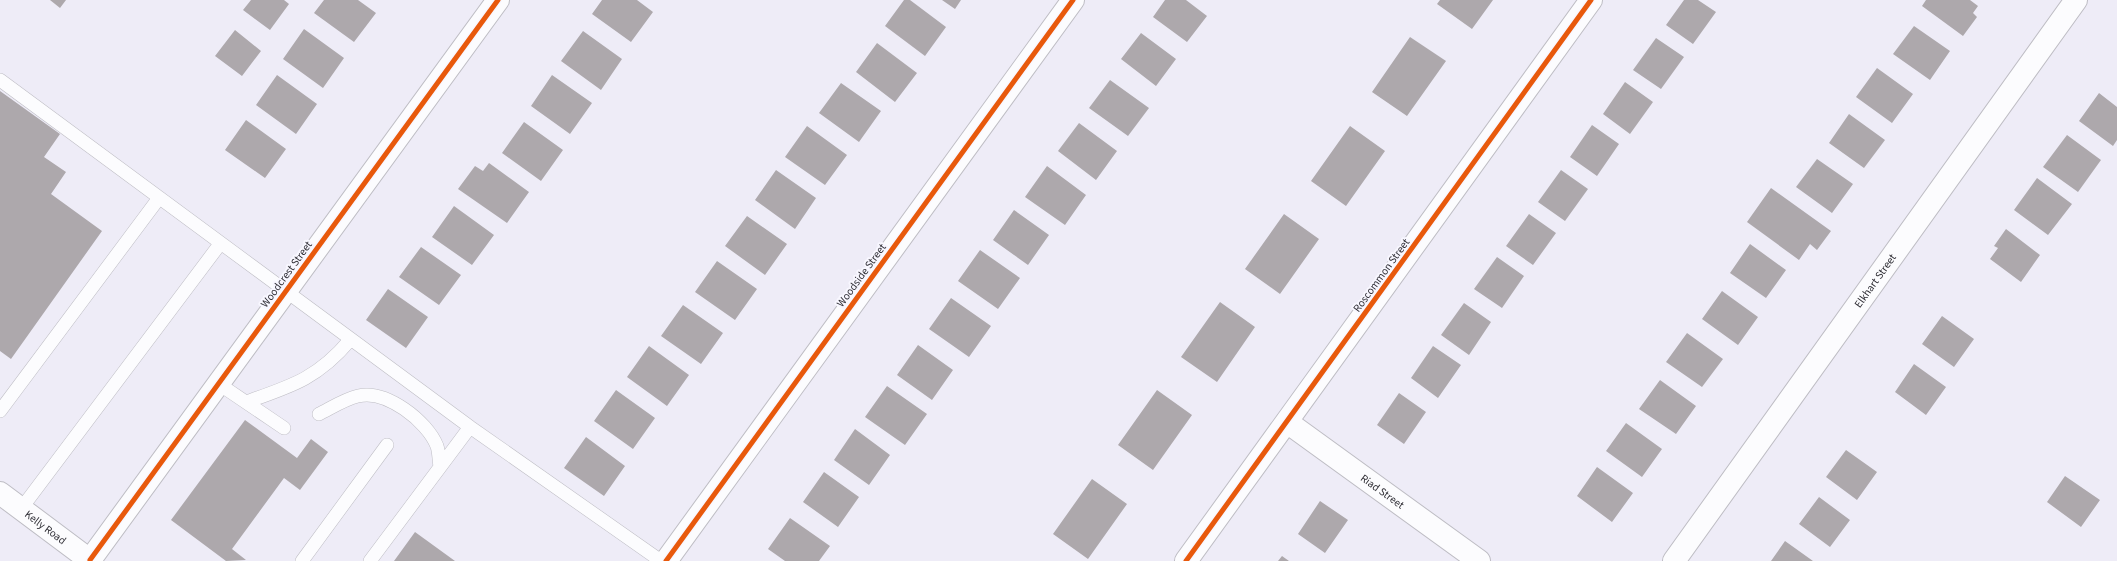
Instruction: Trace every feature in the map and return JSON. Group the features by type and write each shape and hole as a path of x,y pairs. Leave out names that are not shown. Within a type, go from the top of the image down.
{"street":[{"name":"Woodcrest Street","path":"90,560 498,0"},
{"name":"Woodside Street","path":"666,561 1073,0"},
{"name":"Roscommon Street","path":"1186,561 1591,0"},
{"name":"Elkhart Street","path":"1674,561 2076,0"},
{"name":"Riad Street","path":"1287,422 1478,561"},
{"name":"Kelly Road","path":"0,493 90,560"}],"lane":[{"path":"0,80 350,340 470,427 661,561"},
{"path":"2,408 159,198"},
{"path":"21,509 220,244"},
{"path":"246,402 275,392 316,374 337,356 350,340"},
{"path":"219,384 284,428"},
{"path":"319,414 360,395 385,398 417,419 428,431 437,446 440,468"},
{"path":"370,561 470,427"},
{"path":"302,561 387,445"}],"building":[{"path":"50,0 66,0 60,8"},
{"path":"251,0 284,0 289,4 270,30 243,10"},
{"path":"324,0 358,0 376,13 354,42 314,13"},
{"path":"602,0 637,0 653,12 631,42 592,14"},
{"path":"904,0 910,0 946,27 925,56 885,26"},
{"path":"942,0 961,0 955,9"},
{"path":"1165,0 1186,0 1207,16 1187,42 1153,17"},
{"path":"1440,0 1493,0 1472,29 1437,4"},
{"path":"1684,0 1698,0 1716,12 1693,44 1666,25"},
{"path":"1926,0 1970,0 1978,6 1973,13 1977,17 1963,36 1922,6"},
{"path":"1914,26 1950,51 1930,80 1893,54"},
{"path":"304,29 344,58 323,88 283,59"},
{"path":"235,30 261,51 242,76 215,56"},
{"path":"583,31 622,59 601,90 561,61"},
{"path":"1141,33 1176,59 1156,86 1121,59"},
{"path":"1410,37 1446,61 1407,116 1372,92"},
{"path":"1656,38 1684,57 1661,89 1633,70"},
{"path":"877,43 917,73 895,102 856,72"},
{"path":"1877,68 1913,94 1892,123 1856,97"},
{"path":"277,75 317,104 296,134 256,105"},
{"path":"552,75 592,103 570,134 531,106"},
{"path":"1110,80 1149,108 1128,136 1089,108"},
{"path":"1625,82 1653,102 1630,134 1603,114"},
{"path":"841,83 881,111 859,142 819,113"},
{"path":"0,91 60,134 44,157 66,172 51,194 102,231 11,359 0,351"},
{"path":"2099,93 2117,107 2117,140 2113,146 2079,121"},
{"path":"1849,114 1885,140 1864,168 1829,143"},
{"path":"246,120 286,149 265,178 225,150"},
{"path":"524,122 563,150 541,181 502,153"},
{"path":"1079,123 1117,151 1096,180 1058,151"},
{"path":"1592,125 1619,144 1597,176 1570,157"},
{"path":"807,126 847,155 825,185 785,157"},
{"path":"1350,126 1385,151 1346,206 1311,181"},
{"path":"2067,135 2101,160 2078,192 2043,167"},
{"path":"1817,159 1853,184 1832,213 1796,187"},
{"path":"489,163 529,192 507,223 458,189 475,166 483,171"},
{"path":"1047,166 1086,195 1065,225 1025,197"},
{"path":"776,170 816,198 795,229 755,200"},
{"path":"1561,170 1588,189 1565,221 1538,202"},
{"path":"2037,178 2072,204 2048,235 2014,210"},
{"path":"1771,188 1831,231 1817,250 1810,244 1799,260 1747,222"},
{"path":"454,206 494,235 472,265 432,237"},
{"path":"1014,210 1049,235 1028,265 993,240"},
{"path":"1284,214 1319,239 1280,294 1245,269"},
{"path":"1529,214 1556,233 1533,265 1506,246"},
{"path":"747,216 787,244 765,275 725,246"},
{"path":"2006,229 2040,255 2021,282 1990,259 1998,248 1994,246"},
{"path":"1750,244 1786,270 1766,298 1730,273"},
{"path":"421,247 461,275 439,305 399,277"},
{"path":"980,250 1020,278 998,309 958,281"},
{"path":"1497,257 1524,276 1502,308 1474,289"},
{"path":"717,261 757,289 735,320 695,292"},
{"path":"388,289 428,317 406,348 366,320"},
{"path":"1722,291 1758,317 1738,345 1702,319"},
{"path":"951,298 991,326 969,357 929,329"},
{"path":"1220,302 1255,327 1217,382 1181,357"},
{"path":"1464,303 1491,322 1469,355 1441,335"},
{"path":"683,305 723,333 701,364 661,336"},
{"path":"1942,316 1974,339 1954,367 1922,344"},
{"path":"1687,333 1723,359 1702,387 1666,362"},
{"path":"918,345 953,370 932,400 897,375"},
{"path":"649,346 689,375 667,406 627,377"},
{"path":"1433,346 1461,365 1438,398 1411,378"},
{"path":"1914,364 1946,387 1926,415 1895,392"},
{"path":"1660,380 1696,406 1676,434 1639,409"},
{"path":"887,386 927,414 905,445 865,417"},
{"path":"616,390 655,418 633,449 594,421"},
{"path":"1157,390 1192,415 1153,470 1118,445"},
{"path":"1399,393 1426,412 1404,444 1377,425"},
{"path":"245,420 297,458 311,439 328,452 300,490 284,478 232,549 246,560 226,561 171,520"},
{"path":"1626,423 1662,449 1642,477 1606,451"},
{"path":"855,429 890,455 869,485 834,460"},
{"path":"586,437 625,466 604,496 564,468"},
{"path":"1846,450 1877,472 1857,500 1826,477"},
{"path":"1597,467 1633,493 1612,522 1577,496"},
{"path":"824,472 859,497 838,527 803,502"},
{"path":"2065,476 2100,500 2081,527 2047,502"},
{"path":"1092,479 1127,504 1088,559 1053,534"},
{"path":"1819,497 1850,520 1830,547 1799,524"},
{"path":"1320,501 1348,520 1325,553 1298,534"},
{"path":"790,518 830,546 819,561 785,561 768,549"},
{"path":"415,532 455,561 394,561"},
{"path":"1785,541 1813,561 1771,561"},
{"path":"1282,556 1289,561 1278,561"}],"cycle path":[{"path":"90,560 498,0"},
{"path":"666,561 1073,0"},
{"path":"1186,561 1591,0"}]}
